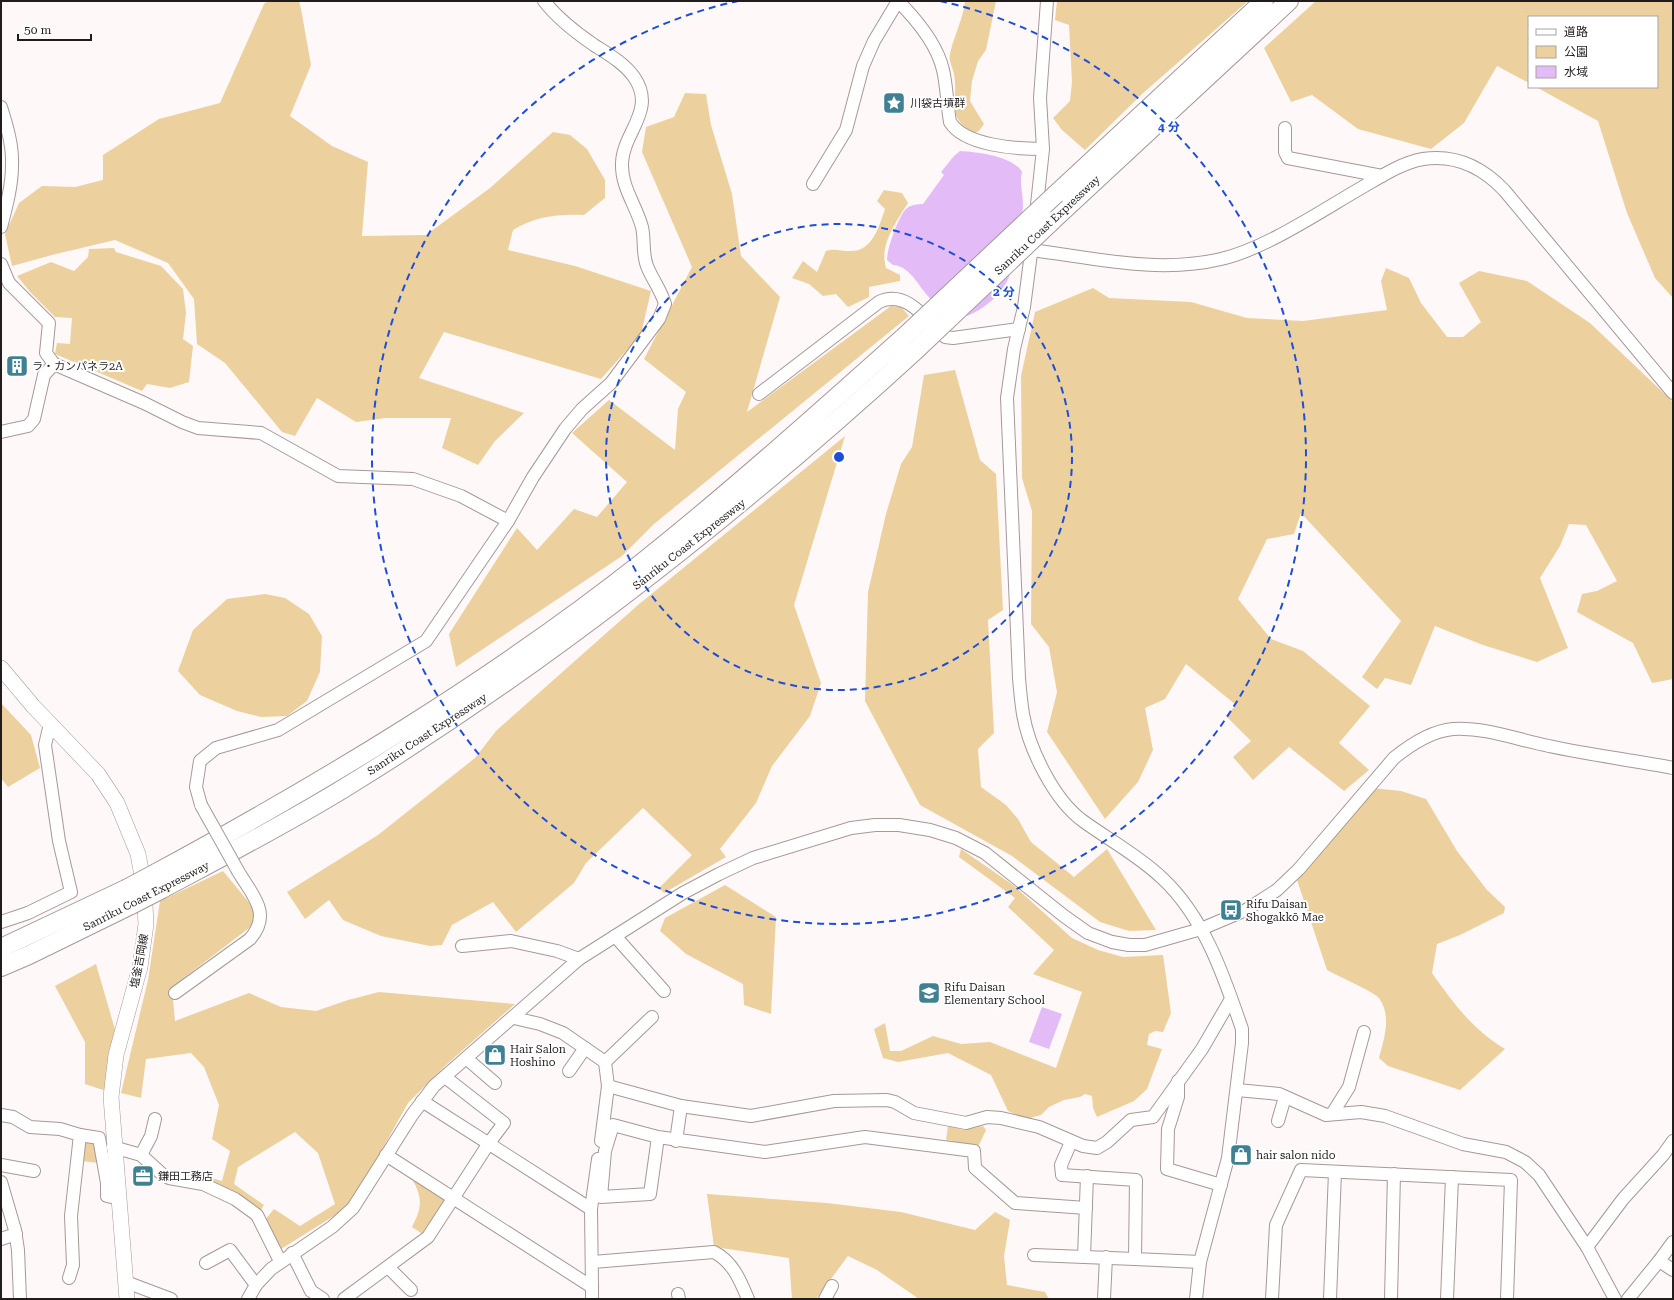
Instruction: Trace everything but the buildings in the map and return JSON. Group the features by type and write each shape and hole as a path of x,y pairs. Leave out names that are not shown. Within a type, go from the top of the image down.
{"highway":[{"name":"Sanriku Coast Expressway","path":"910,343 1056,194 1264,1"},
{"name":"Sanriku Coast Expressway","path":"1,966 29,955 159,881 337,773 433,712 533,643 643,561 910,343 1052,221 1289,1"},
{"name":"Sanriku Coast Expressway","path":"1,948 129,897"}],"main road":[{"name":"塩釜吉岡線","path":"1,668 50,724 98,774 116,803 138,854 144,886 146,924 140,967 116,1055 111,1097 127,1299"}],"street":[{"path":"175,993 250,939 257,931 261,915 258,905 201,805 196,787 200,762 216,748 278,730 426,641 508,521 565,429 582,409 610,383 659,320 665,304 647,266 643,253 642,226 624,182 622,172 622,161 627,144 642,107 642,92 634,77 626,68 572,29 554,14 544,1"},
{"path":"813,184 846,130 863,66 874,41 898,1 920,27 936,53 943,69 947,107 950,122 953,127 974,139 1026,149 1043,150"},
{"path":"1047,1 1040,98 1043,150 1024,307 1008,380 1007,413 1019,678 1023,714 1030,739 1044,770 1062,801 1071,811 1162,878 1192,914 1210,945 1242,1029 1237,1090 1228,1158 1200,1262 1196,1299"},
{"path":"1,107 9,135 12,166 7,206 1,228"},
{"path":"1285,128 1284,152 1288,158 1382,176"},
{"path":"1032,250 1129,263 1170,266 1195,264 1222,259 1274,237 1408,163 1424,159 1446,159 1479,168 1492,177 1554,248 1673,392"},
{"path":"1,264 8,283 49,323 46,353 54,364 198,428 261,433 338,476 413,479 462,496 508,521"},
{"path":"759,394 879,302 888,298 906,302 945,337 953,338 1019,329"},
{"path":"1,432 28,426 34,419 44,375 54,364"},
{"path":"1,922 28,913 71,892 59,841 45,745 50,724"},
{"path":"248,1299 263,1276 280,1261 344,1217 353,1208 386,1154 422,1101 445,1077 514,1018 579,959 683,894 719,874 753,858 851,828 875,825 899,825 930,830 961,840 986,854 1088,933 1112,942 1129,945 1145,945 1201,929 1246,910 1277,890 1299,870 1394,758 1410,745 1432,735 1452,730 1487,731 1582,753 1673,768"},
{"path":"615,936 664,991"},
{"path":"462,946 511,941 557,951 579,959"},
{"path":"608,1086 682,1106 751,1116 834,1102 887,1100 895,1102 914,1112 966,1123 987,1117 1001,1118 1039,1128 1083,1146 1097,1148 1107,1142 1131,1120 1153,1117 1202,1049 1231,999"},
{"path":"605,1062 652,1016"},
{"path":"514,1018 540,1024 562,1033 605,1062 608,1086 603,1135 594,1176 591,1209 593,1262 592,1299"},
{"path":"1332,1114 1348,1087 1364,1032"},
{"path":"569,1071 585,1048"},
{"path":"467,1059 495,1083"},
{"path":"344,1299 428,1236 489,1143 504,1123 445,1077"},
{"path":"1178,1081 1178,1097 1168,1129 1167,1169 1221,1185"},
{"path":"1237,1090 1285,1097 1326,1114 1362,1112 1385,1116 1463,1144 1506,1152 1525,1162 1539,1175 1587,1246 1616,1299"},
{"path":"1278,1121 1285,1097"},
{"path":"422,1101 591,1209"},
{"path":"676,1141 682,1106"},
{"path":"1,1116 13,1117 30,1127 60,1129 80,1135 99,1138 107,1183 106,1196 120,1199"},
{"path":"142,1155 151,1136 154,1119"},
{"path":"658,1137 650,1194 601,1197 605,1151 613,1125 676,1141 765,1152 865,1137 974,1151 975,1168 1015,1203 1086,1208"},
{"path":"69,1278 73,1265 71,1216 80,1135"},
{"path":"1587,1246 1623,1199 1663,1155 1673,1141"},
{"path":"1071,1142 1062,1165 1062,1175 1136,1180 1135,1259"},
{"path":"114,1147 142,1155 163,1175 203,1184 257,1214 280,1261"},
{"path":"386,1154 592,1287"},
{"path":"1,1166 34,1171"},
{"path":"1272,1299 1276,1225 1301,1170 1511,1180 1506,1299"},
{"path":"1330,1299 1335,1172"},
{"path":"1391,1299 1394,1174"},
{"path":"1084,1257 1087,1176"},
{"path":"1447,1299 1452,1177"},
{"path":"1,1182 3,1197 16,1234 20,1299"},
{"path":"1,1239 16,1234"},
{"path":"1628,1299 1673,1242"},
{"path":"206,1263 231,1245 256,1285"},
{"path":"593,1262 714,1252 725,1258 740,1279 748,1299"},
{"path":"292,1253 311,1291 323,1299"},
{"path":"1034,1255 1200,1262"},
{"path":"1104,1299 1106,1258"},
{"path":"1659,1260 1673,1270"},
{"path":"388,1267 410,1290"},
{"path":"126,1282 171,1299"},
{"path":"825,1299 832,1286"}],"green space":[{"path":"268,1 299,1 301,9 311,65 290,116 332,146 368,162 362,236 426,235 490,188 553,132 570,135 587,149 605,180 605,198 584,215 547,217 522,225 513,230 508,250 575,266 651,291 641,334 601,379 444,332 419,378 524,413 495,441 478,465 442,448 451,418 386,418 356,422 317,398 295,436 282,432 225,363 197,344 194,299 168,263 115,240 12,266 5,234 19,203 42,186 75,187 103,180 103,155 159,119 220,103 264,4"},
{"path":"965,1 996,1 986,50 978,61 972,81 970,101 984,124 979,131 974,133 959,121 956,114 954,74 950,59"},
{"path":"1057,1 1248,1 1142,94 1085,150 1062,130 1053,118 1070,101 1072,82 1069,25 1055,20"},
{"path":"1316,1 1673,1 1673,298 1655,278 1627,213 1598,121 1538,88 1658,88 1658,16 1528,16 1528,82 1497,66 1464,123 1431,149 1358,129 1312,95 1291,102 1264,48"},
{"path":"685,93 706,94 711,125 732,194 741,256 780,297 747,412 891,306 901,307 909,316 654,524 622,556 456,667 449,634 517,528 537,550 574,509 597,517 627,482 572,433 609,400 675,450 678,409 686,392 644,359 692,267 642,152 646,127 674,117"},
{"path":"884,190 902,193 908,203 890,234 884,259 886,268 900,275 900,281 869,287 869,297 848,307 836,294 823,296 809,284 792,278 803,261 817,272 826,251 858,250 869,243 874,237 885,209 877,201"},
{"path":"114,248 116,252 161,266 183,289 186,313 183,339 193,346 189,382 170,388 147,384 142,391 55,354 57,343 70,344 72,318 55,317 31,293 17,276 51,262 74,271 88,257 89,249"},
{"path":"1386,268 1409,278 1421,303 1447,337 1463,337 1481,322 1459,283 1479,271 1527,281 1590,323 1673,402 1673,679 1652,683 1633,643 1577,612 1582,594 1597,591 1617,581 1586,525 1569,524 1560,546 1540,578 1568,648 1537,662 1483,645 1435,626 1411,685 1385,678 1377,689 1362,677 1401,621 1301,513 1294,534 1267,539 1238,599 1271,639 1303,651 1370,706 1339,743 1369,770 1344,791 1289,747 1253,780 1233,757 1251,741 1226,716 1236,705 1186,664 1165,699 1145,708 1153,750 1138,782 1105,819 1047,732 1057,692 1049,647 1031,624 1032,511 1022,478 1021,376 1035,312 1093,288 1109,298 1191,302 1247,318 1303,321 1387,310 1381,281"},
{"path":"955,370 980,460 996,474 1003,610 988,620 994,733 978,749 981,787 1006,805 1018,819 1031,842 1074,877 1107,849 1156,930 1129,931 1100,922 1012,856 920,805 865,701 868,592 886,514 901,464 912,447 924,375"},
{"path":"845,436 794,605 821,683 810,716 772,766 756,803 720,849 726,857 664,893 659,888 692,855 643,808 586,863 574,883 516,932 493,902 452,925 442,945 430,946 381,936 343,920 329,900 305,919 287,892 378,835 475,758 496,731 638,605"},
{"path":"265,594 285,598 309,614 322,636 320,672 307,701 287,716 261,717 237,711 200,695 178,671 193,630 227,599"},
{"path":"1,703 31,735 40,768 8,787 1,778"},
{"path":"1372,788 1401,791 1426,799 1457,851 1487,890 1505,907 1504,913 1460,935 1437,944 1432,973 1464,1015 1483,1033 1505,1049 1460,1090 1388,1066 1379,1058 1386,1028 1383,1005 1376,995 1327,970 1297,880"},
{"path":"961,849 1013,885 1072,938 1098,950 1123,957 1163,955 1171,1013 1163,1032 1155,1031 1149,1034 1147,1045 1162,1049 1147,1089 1134,1101 1097,1117 1093,1108 1092,1096 1085,1094 1080,1097 1064,1100 1049,1107 1041,1115 1026,1119 1008,1111 991,1075 948,1053 898,1062 883,1058 874,1029 885,1023 890,1051 901,1051 933,1036 961,1044 990,1042 1056,1068 1082,992 1033,974 1054,950 1008,907 1015,898 959,857"},
{"path":"223,871 252,906 255,913 253,925 172,987 175,1021 249,993 281,1007 316,1011 348,1000 379,992 515,1004 447,1064 408,1103 375,1162 345,1209 281,1249 265,1220 274,1209 300,1226 335,1204 318,1153 295,1132 238,1167 234,1184 264,1205 259,1213 209,1183 211,1178 222,1181 230,1151 212,1139 219,1105 204,1067 191,1053 146,1059 141,1098 121,1093 148,980 160,901"},
{"path":"725,885 776,917 771,1014 744,1005 743,984 686,954 660,931 665,918"},
{"path":"96,964 116,1033 106,1091 85,1084 85,1042 55,986"},
{"path":"948,1126 964,1130 983,1126 986,1130 979,1145 953,1144 953,1141 946,1140"},
{"path":"86,1140 97,1144 99,1163 81,1161 81,1154 85,1154 85,1148 82,1147"},
{"path":"409,1174 447,1199 424,1235 412,1227 420,1206 420,1200 417,1188"},
{"path":"707,1194 827,1203 901,1212 975,1230 995,1212 1010,1220 1004,1256 1007,1285 1045,1292 1049,1299 919,1299 877,1270 848,1256 816,1299 792,1299 789,1258 714,1247"}],"water":[{"path":"960,151 976,152 1003,159 1011,162 1022,172 1022,212 1009,276 1000,293 982,308 966,316 949,310 933,301 928,297 911,274 900,266 893,265 887,260 887,255 894,233 903,213 910,207 923,204 944,175 941,172"},
{"path":"1042,1007 1062,1014 1049,1049 1029,1042"}],"place":[{"name":"川袋古墳群","path":"894,103"},
{"name":"ラ・カンパネラ2A","path":"17,366"},
{"name":"Rifu Daisan Shogakkō Mae","path":"1231,910"},
{"name":"Rifu Daisan Elementary School","path":"929,993"},
{"name":"Hair Salon Hoshino","path":"495,1055"},
{"name":"hair salon nido","path":"1241,1155"},
{"name":"鎌田工務店","path":"143,1176"}]}
